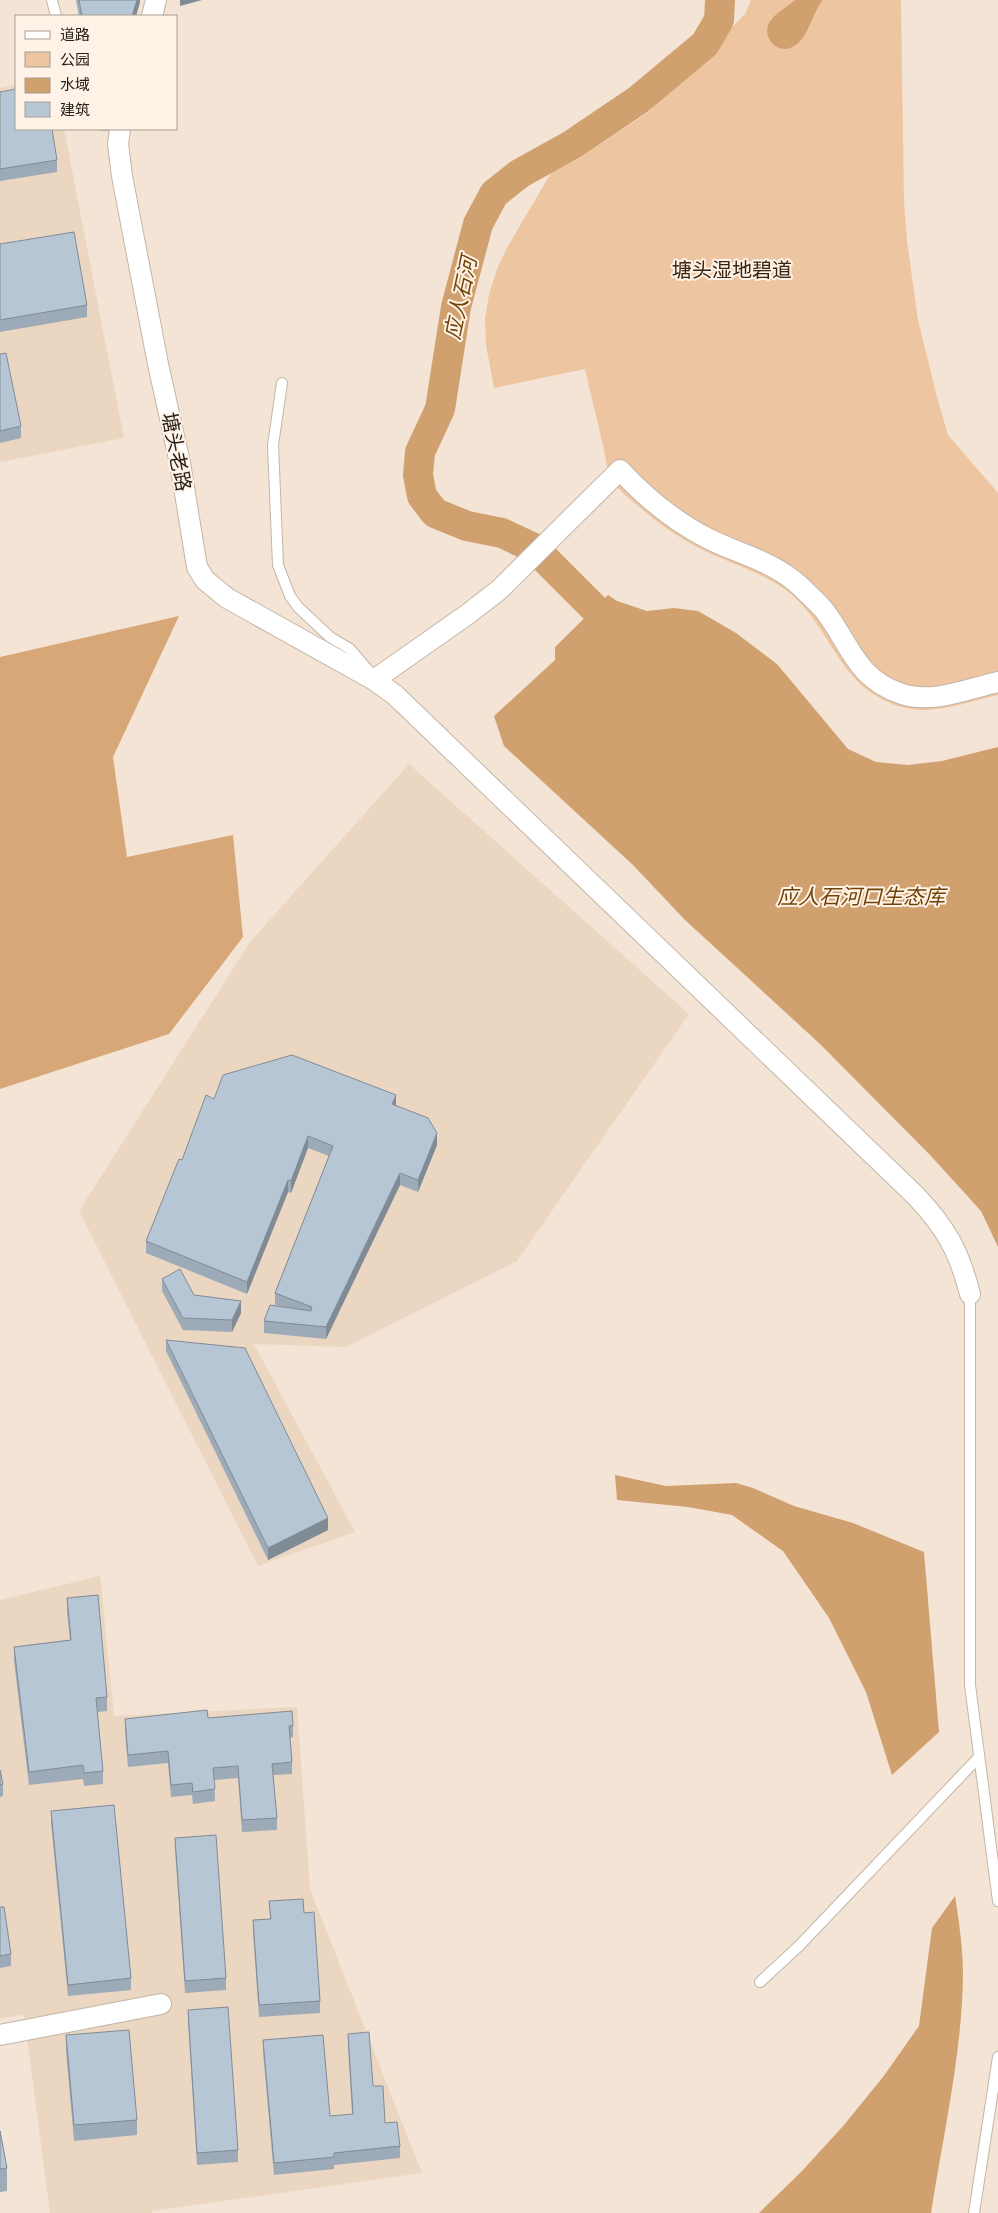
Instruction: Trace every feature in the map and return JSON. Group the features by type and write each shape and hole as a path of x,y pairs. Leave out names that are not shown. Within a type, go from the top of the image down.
{"street":[{"path":"152,15 156,0"},
{"name":"塘头老路","path":"120,130 118,144 122,176 158,364 180,463 197,567 205,580 227,598 374,680 395,695 916,1196 938,1219 952,1241 963,1268 970,1294"},
{"path":"374,680 468,614 498,590 620,470 647,497 684,526 768,564 798,584 823,610 853,658 866,674 884,686 903,694 924,698 944,696 998,682"},
{"path":"0,2035 161,2004"}],"lane":[{"path":"52,0 56,15"},
{"path":"282,384 273,444 278,565 284,583 298,607 330,637 350,650 366,666 374,680"},
{"path":"970,1294 970,1685 998,1901"},
{"path":"760,1982 799,1946 979,1757"},
{"path":"974,2213 998,2057"}],"shaded area":[{"path":"15,85 15,130 64,130 124,438 0,462 0,88"},
{"path":"179,616 113,757 127,857 233,835 243,937 169,1034 0,1089 0,657"},
{"path":"409,764 689,1014 517,1261 346,1347 254,1344 355,1532 258,1566 79,1211 250,942"},
{"path":"100,1576 114,1716 297,1707 310,1889 422,2173 152,2211 152,2213 50,2213 24,2015 0,2018 0,1600"}],"green space":[{"name":"塘头湿地碧道","path":"751,0 901,0 904,202 907,241 918,320 948,435 998,493 998,695 948,707 923,710 898,706 878,697 849,672 817,625 791,594 770,580 694,546 661,524 617,486 609,473 585,369 494,388 486,345 485,319 489,294 497,269 508,246 551,173 581,157 647,113 745,14"}],"water":[{"path":"795,0 823,0 799,42 789,49 783,49 773,44 767,29 771,20"},
{"name":"应人石河口生态库","path":"608,595 617,601 647,611 674,608 698,611 736,633 777,664 848,749 876,762 908,765 942,761 998,747 998,1247 981,1211 931,1156 820,1044 685,920 633,865 504,746 494,716 555,660 555,647"},
{"path":"615,1475 666,1486 736,1483 753,1488 794,1506 853,1523 924,1552 939,1732 892,1775 866,1692 829,1618 783,1551 732,1515 688,1507 617,1500"},
{"path":"955,1896 962,1955 962,2005 956,2065 931,2213 759,2213 802,2171 844,2125 883,2077 919,2026 932,1928"}],"building":[{"path":"79,0 137,0 132,15 82,15"},
{"path":"15,89 15,130 52,130 57,160 0,169 0,92"},
{"path":"74,232 87,305 0,320 0,244"},
{"path":"6,353 21,426 0,431 0,354"},
{"path":"292,1055 396,1095 392,1104 428,1118 437,1133 418,1180 400,1173 326,1327 264,1321 270,1305 311,1311 312,1307 275,1293 333,1146 308,1136 291,1181 288,1180 247,1282 146,1241 179,1159 182,1160 206,1095 214,1099 223,1075"},
{"path":"180,1269 194,1295 241,1301 232,1320 183,1318 162,1279"},
{"path":"166,1340 245,1348 328,1518 268,1548"},
{"path":"98,1595 107,1697 96,1698 103,1771 84,1773 83,1765 29,1772 14,1647 71,1640 67,1598"},
{"path":"207,1710 208,1718 292,1711 293,1726 289,1726 292,1762 272,1764 277,1818 242,1820 238,1766 213,1768 215,1789 193,1792 192,1783 171,1785 168,1751 128,1755 125,1719"},
{"path":"0,1770 3,1784 0,1785"},
{"path":"114,1805 131,1978 68,1985 51,1811"},
{"path":"216,1835 226,1978 185,1981 175,1838"},
{"path":"303,1899 304,1913 314,1912 320,2001 259,2005 253,1920 271,1919 269,1901"},
{"path":"0,1907 4,1907 11,1954 0,1956"},
{"path":"228,2007 238,2150 197,2153 188,2010"},
{"path":"129,2030 137,2120 74,2125 66,2035"},
{"path":"369,2032 373,2086 383,2086 385,2123 397,2122 400,2146 334,2153 334,2157 274,2163 263,2040 323,2035 330,2116 353,2114 348,2034"},
{"path":"0,2131 7,2168 0,2169"}],"waterway":[{"name":"应人石河","path":"594,608 534,548 502,533 467,526 435,513 422,496 418,475 420,452 440,409 456,307 478,224 494,194 519,174 573,144 638,100 705,44 719,20 720,0"}]}
